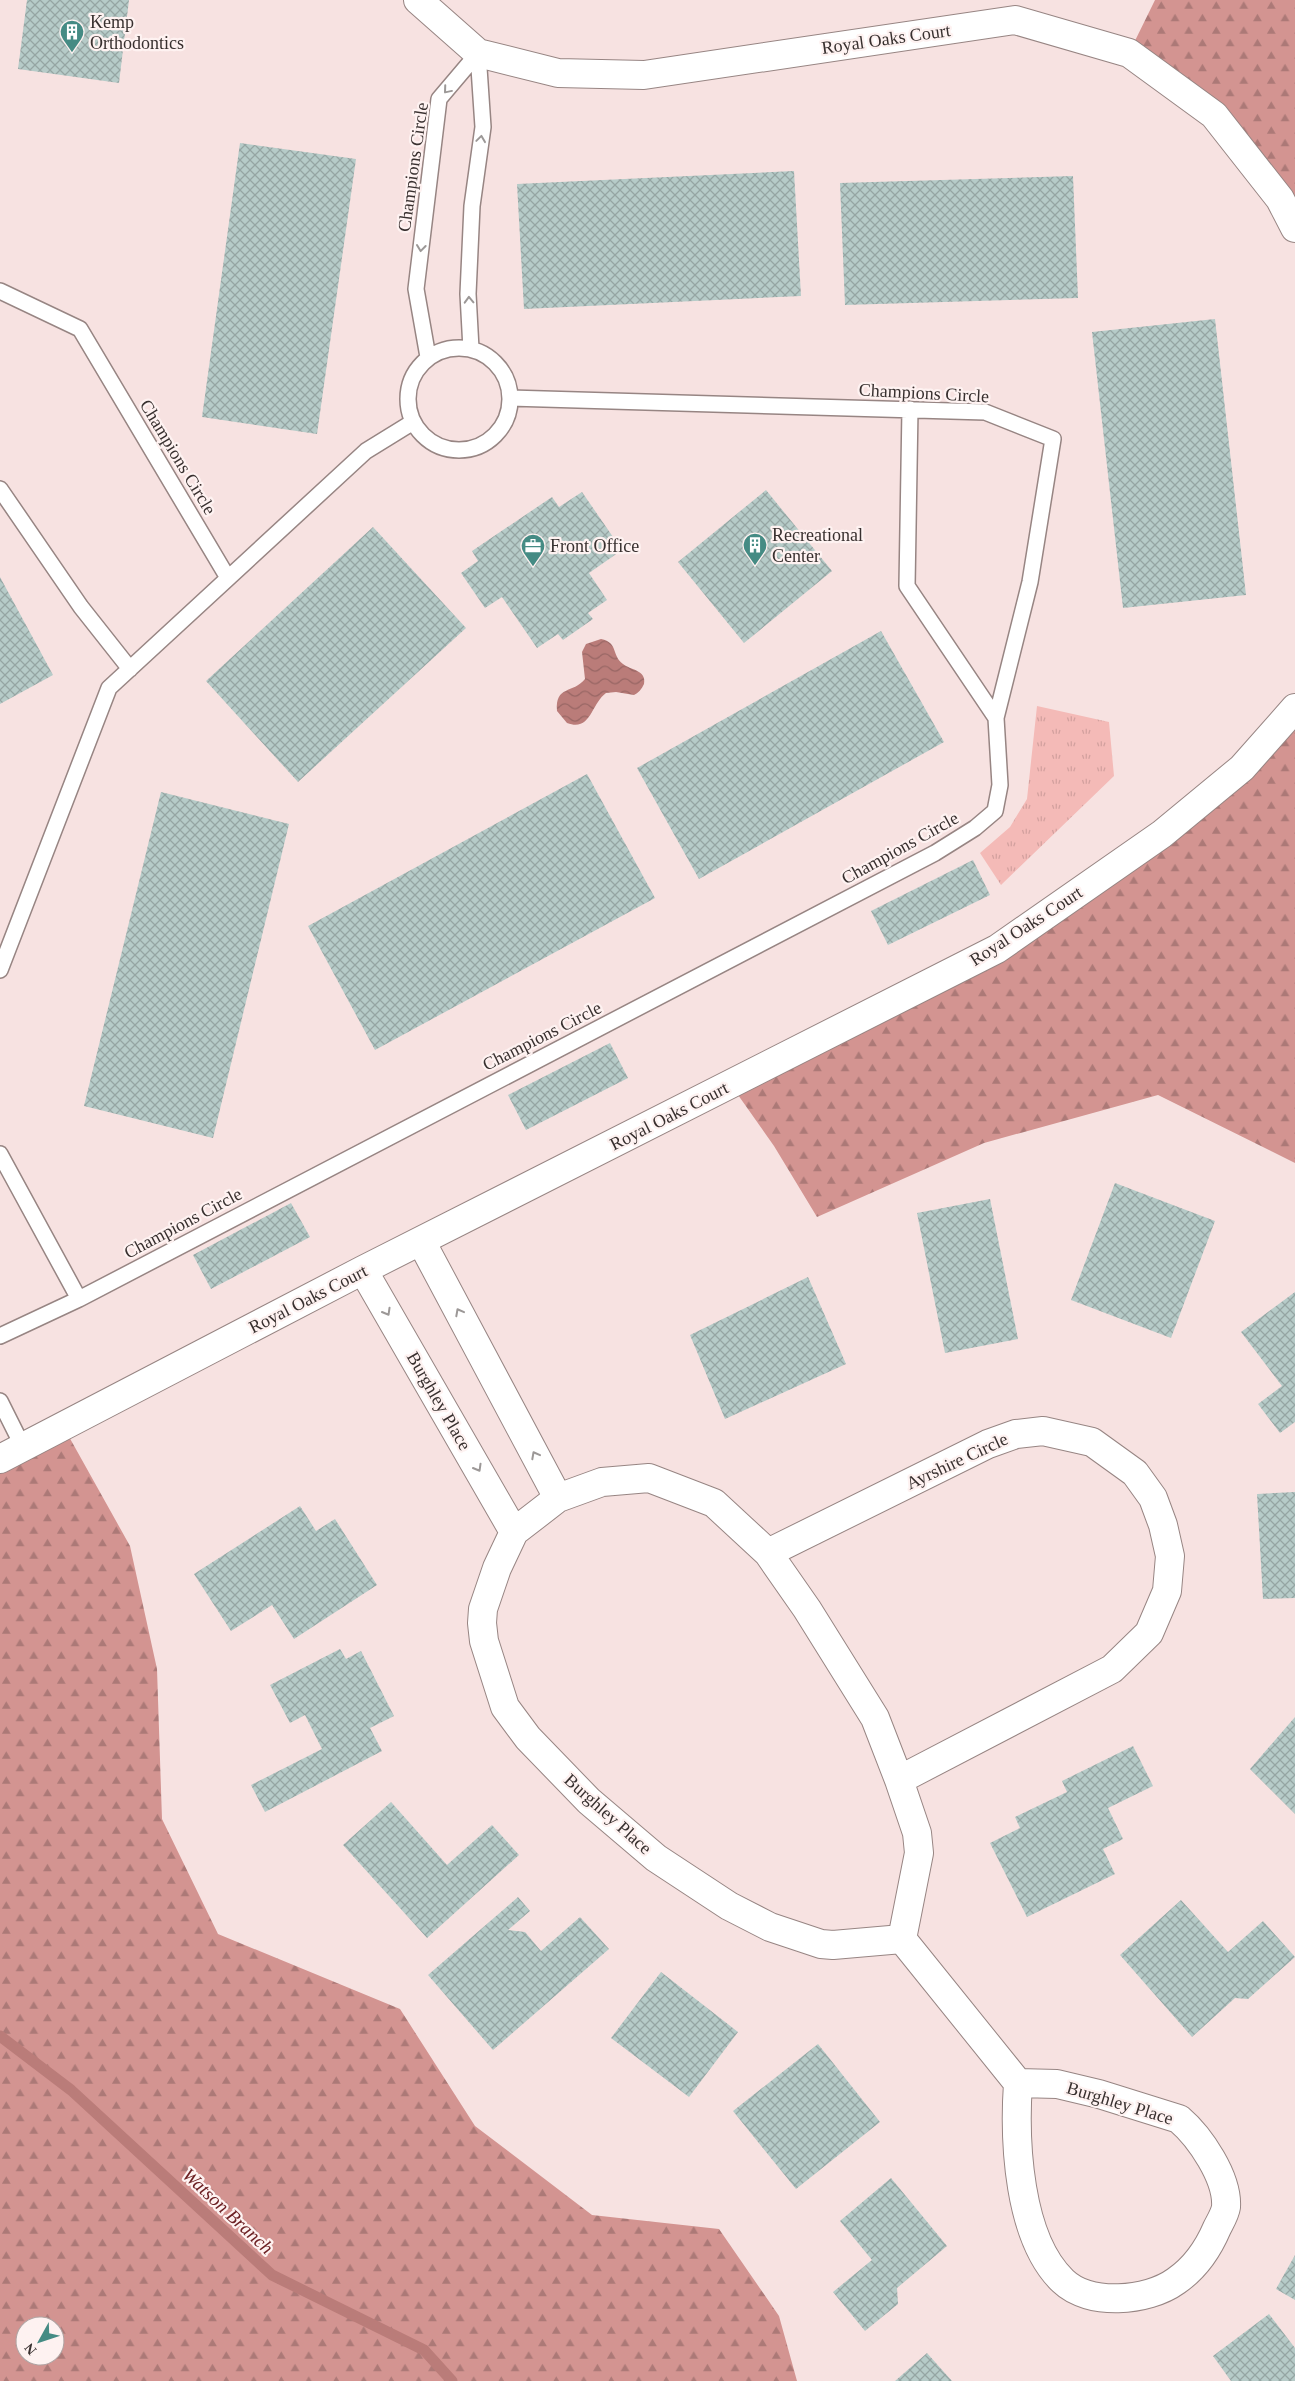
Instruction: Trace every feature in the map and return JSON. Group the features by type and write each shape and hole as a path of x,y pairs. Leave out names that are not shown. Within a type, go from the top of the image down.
{"street":[{"name":"Royal Oaks Court","path":"418,0 478,53 558,73 644,75 1015,20 1129,53 1214,115 1280,199 1295,228"},
{"name":"Royal Oaks Court","path":"12,1453 363,1270 997,949 1162,834 1242,768 1295,708"},
{"path":"421,1241 558,1498"},
{"name":"Burghley Place","path":"363,1270 514,1532"},
{"name":"Ayrshire Circle","path":"768,1554 988,1444 1016,1434 1042,1431 1092,1442 1135,1473 1153,1498 1163,1525 1170,1556 1167,1591 1149,1632 1112,1669 899,1780"},
{"name":"Burghley Place","path":"649,1478 714,1503 768,1554 807,1609 875,1718 899,1780 917,1833 919,1853 902,1939 821,1944 770,1927 729,1906 656,1858 589,1801 528,1738 505,1707 484,1641 482,1623 483,1609 497,1568 514,1532 558,1498 602,1482 649,1478"},
{"path":"902,1939 1018,2083"},
{"name":"Burghley Place","path":"1018,2083 1057,2084 1099,2094 1179,2119 1190,2128 1207,2153 1220,2178 1225,2194 1226,2209 1212,2240 1189,2271 1175,2282 1132,2298 1108,2298 1083,2294 1064,2282 1049,2266 1037,2244 1029,2221 1016,2115 1018,2083"}],"lane":[{"path":"470,349 468,294 472,206 483,127 478,53"},
{"name":"Champions Circle","path":"428,357 416,289 439,99 478,53"},
{"name":"Champions Circle","path":"0,291 80,329 228,578"},
{"path":"470,349 491,359 499,367 509,387 509,412 504,425 495,436 471,449 457,451 444,449 431,443 420,434 408,408 407,394 411,380 418,367 428,357 441,350 470,349"},
{"name":"Champions Circle","path":"0,1336 79,1299 936,852 975,828 995,811 1000,785 996,718 1030,582 1053,439 986,412 510,398"},
{"path":"910,409 907,586 996,718"},
{"path":"0,970 109,688 366,450 413,422"},
{"path":"0,488 81,607 130,669"},
{"path":"0,1154 79,1299"},
{"path":"0,1401 12,1453"}],"green space":[{"path":"1155,0 1295,0 1295,228 1214,115 1129,53"},
{"path":"1037,706 1109,722 1114,776 1001,885 980,853 1010,827 1027,799"},
{"path":"1295,708 1295,1163 1158,1095 984,1143 817,1217 774,1146 731,1085 997,949 1162,834"},
{"path":"63,1426 130,1546 157,1669 162,1819 218,1934 400,2009 475,2126 592,2215 719,2229 779,2316 797,2381 0,2381 0,1459"}],"water":[{"path":"601,639 613,646 619,661 641,673 644,684 640,691 634,695 616,692 606,693 590,716 581,724 567,723 557,711 559,697 562,693 580,684 585,679 582,652 586,644"}],"building":[{"name":"Kemp Orthodontics","path":"27,0 129,0 119,83 18,69"},
{"path":"240,143 356,159 317,434 202,417"},
{"path":"794,171 801,296 524,309 517,184"},
{"path":"1073,176 1078,298 845,305 840,183"},
{"path":"1215,319 1246,595 1123,608 1092,332"},
{"name":"Recreational Center","path":"766,490 832,571 744,643 678,562"},
{"name":"Front Office","path":"582,492 622,550 589,573 607,600 588,613 593,619 563,640 558,634 537,648 502,597 485,608 461,573 478,561 472,551 552,497 559,507"},
{"path":"373,527 466,628 298,782 206,681"},
{"path":"0,577 53,675 0,704"},
{"path":"881,631 944,742 699,879 637,768"},
{"path":"587,774 655,898 375,1050 308,926"},
{"path":"161,792 289,824 213,1138 84,1106"},
{"path":"973,860 990,895 888,945 871,911"},
{"path":"610,1043 628,1078 526,1130 508,1095"},
{"path":"1115,1183 1215,1221 1171,1338 1071,1300"},
{"path":"990,1199 1018,1339 945,1353 917,1213"},
{"path":"291,1203 310,1237 211,1289 193,1255"},
{"path":"808,1277 846,1364 725,1419 690,1335"},
{"path":"1295,1292 1295,1422 1280,1433 1258,1404 1282,1386 1241,1332"},
{"path":"1295,1492 1295,1598 1263,1599 1257,1494"},
{"path":"300,1506 316,1531 335,1519 377,1585 294,1639 272,1605 231,1631 194,1574"},
{"path":"340,1649 346,1659 361,1651 394,1716 370,1728 382,1751 265,1812 251,1785 322,1749 305,1715 290,1723 270,1685"},
{"path":"1295,1717 1295,1814 1250,1769"},
{"path":"1133,1746 1153,1786 1108,1808 1123,1839 1103,1849 1115,1874 1027,1917 990,1843 1020,1828 1015,1817 1067,1792 1062,1781"},
{"path":"391,1802 447,1865 492,1825 519,1855 427,1938 343,1845"},
{"path":"518,1897 530,1911 508,1930 525,1932 541,1951 580,1917 609,1949 493,2050 428,1975"},
{"path":"1181,1900 1228,1952 1263,1921 1295,1957 1248,1999 1235,1998 1192,2037 1120,1955"},
{"path":"661,1972 738,2032 689,2097 611,2038"},
{"path":"818,2044 880,2122 796,2189 733,2111"},
{"path":"891,2178 947,2246 897,2288 898,2304 865,2331 833,2292 872,2260 840,2221"},
{"path":"1295,2255 1295,2300 1276,2289"},
{"path":"1269,2314 1295,2348 1295,2381 1231,2381 1213,2356"},
{"path":"927,2353 952,2381 895,2381"}],"waterway":[{"name":"Watson Branch","path":"0,2036 71,2090 272,2275 424,2350 452,2381"}],"place":[{"name":"Kemp Orthodontics","path":"72,53"},
{"name":"Recreational Center","path":"755,566"},
{"name":"Front Office","path":"533,567"}]}
